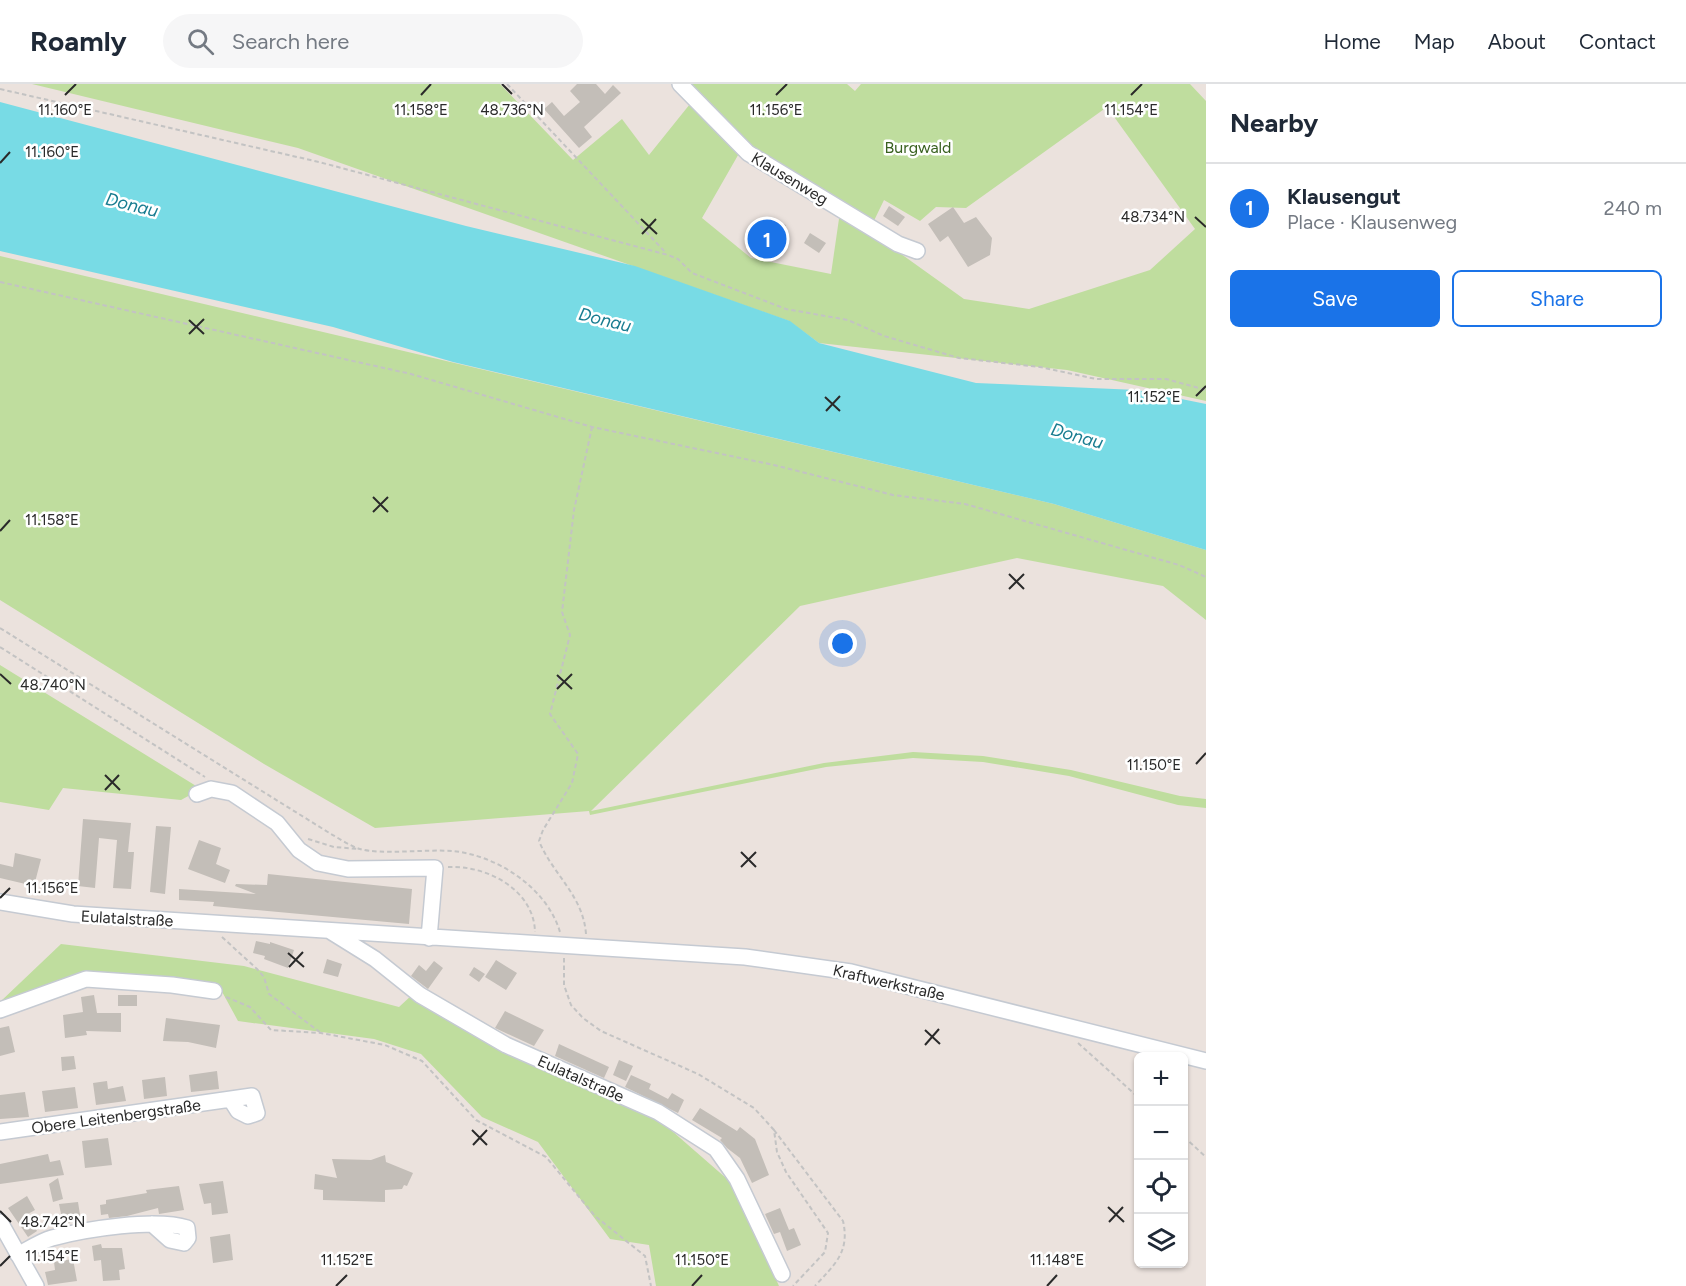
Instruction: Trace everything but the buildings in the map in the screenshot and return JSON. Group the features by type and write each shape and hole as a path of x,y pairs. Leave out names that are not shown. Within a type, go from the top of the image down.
{"street":[{"name":"Klausenweg","path":"680,84 748,153 898,244 917,250"},
{"path":"197,794 212,789 225,791 246,802 287,833 299,850 318,863 348,869 435,868 429,938"},
{"name":"Eulatalstraße","path":"0,902 73,914 564,946"},
{"name":"Eulatalstraße","path":"328,929 375,959 420,995 506,1045 658,1112 716,1149 737,1179 782,1274"},
{"name":"Kraftwerkstraße","path":"564,946 745,957 851,972 1206,1061"},
{"path":"0,1010 86,980 172,984 214,991"},
{"name":"Obere Leitenbergstraße","path":"0,1132 231,1100"},
{"path":"18,1255 50,1238 95,1230 152,1224"},
{"path":"2,1229 36,1286"}],"path":[{"path":"508,84 668,255"},
{"path":"0,89 319,162 668,255 678,258 692,273 786,309 848,320 884,336 959,358 1040,367 1096,379 1166,380 1206,390"},
{"path":"0,284 411,374 592,427 774,465 893,495 965,504 1179,564 1206,577"},
{"path":"585,946 584,916 578,900 546,858 539,841 572,783 578,754 550,714 570,635 562,612 574,510 592,427"},
{"path":"0,628 321,828 360,849"},
{"path":"0,647 225,791"},
{"path":"287,833 334,847 454,851 492,861 531,886 549,909 564,946 564,985 571,1005 583,1018 601,1030 699,1074 754,1108 774,1130 843,1221 846,1238 841,1255 816,1286"},
{"path":"435,868 456,867 482,871 515,890 525,900 531,913 535,944"},
{"path":"211,922 222,937 264,977 269,994 321,1033"},
{"path":"214,991 250,1007 272,1030 321,1033 385,1045 422,1061 476,1120 546,1157 595,1216 645,1256 651,1286"},
{"path":"1078,1043 1134,1093"},
{"path":"774,1130 777,1152 786,1172 828,1233 825,1252 794,1286"},
{"path":"1188,1141 1206,1157"}],"green space":[{"name":"Burgwald","path":"32,84 500,84 573,160 622,119 649,155 690,104 674,84 847,84 855,91 861,84 1190,84 1206,101 1206,401 1067,370 819,343 789,321 298,148","holes":["1107,107 1195,229 1150,270 1029,309 964,299 869,231 884,200 920,221 936,207 966,208","745,143 841,205 831,274 751,258 702,218"]},
{"path":"0,256 1054,504 1206,550 1206,620 1163,586 1017,558 800,606 591,811 824,763 913,752 983,756 1071,770 1180,796 1206,799 1206,808 1178,805 1069,776 983,762 913,758 826,767 590,815 589,811 375,828 264,764 0,600"},
{"path":"0,665 201,789 181,800 63,788 49,810 0,802"},
{"path":"61,944 244,966 399,1007 413,994 656,1117 734,1185 779,1286 656,1286 649,1245 610,1239 538,1142 482,1117 421,1054 374,1039 238,1021 220,988 82,977 0,1002"}],"water":[{"name":"Donau","path":"0,102 466,226 635,266 790,321 819,343 976,383 1137,390 1206,404 1206,550 1054,504 453,362 333,327 0,251"}],"place":[{"name":"Klausengut","path":"767,239"}]}
